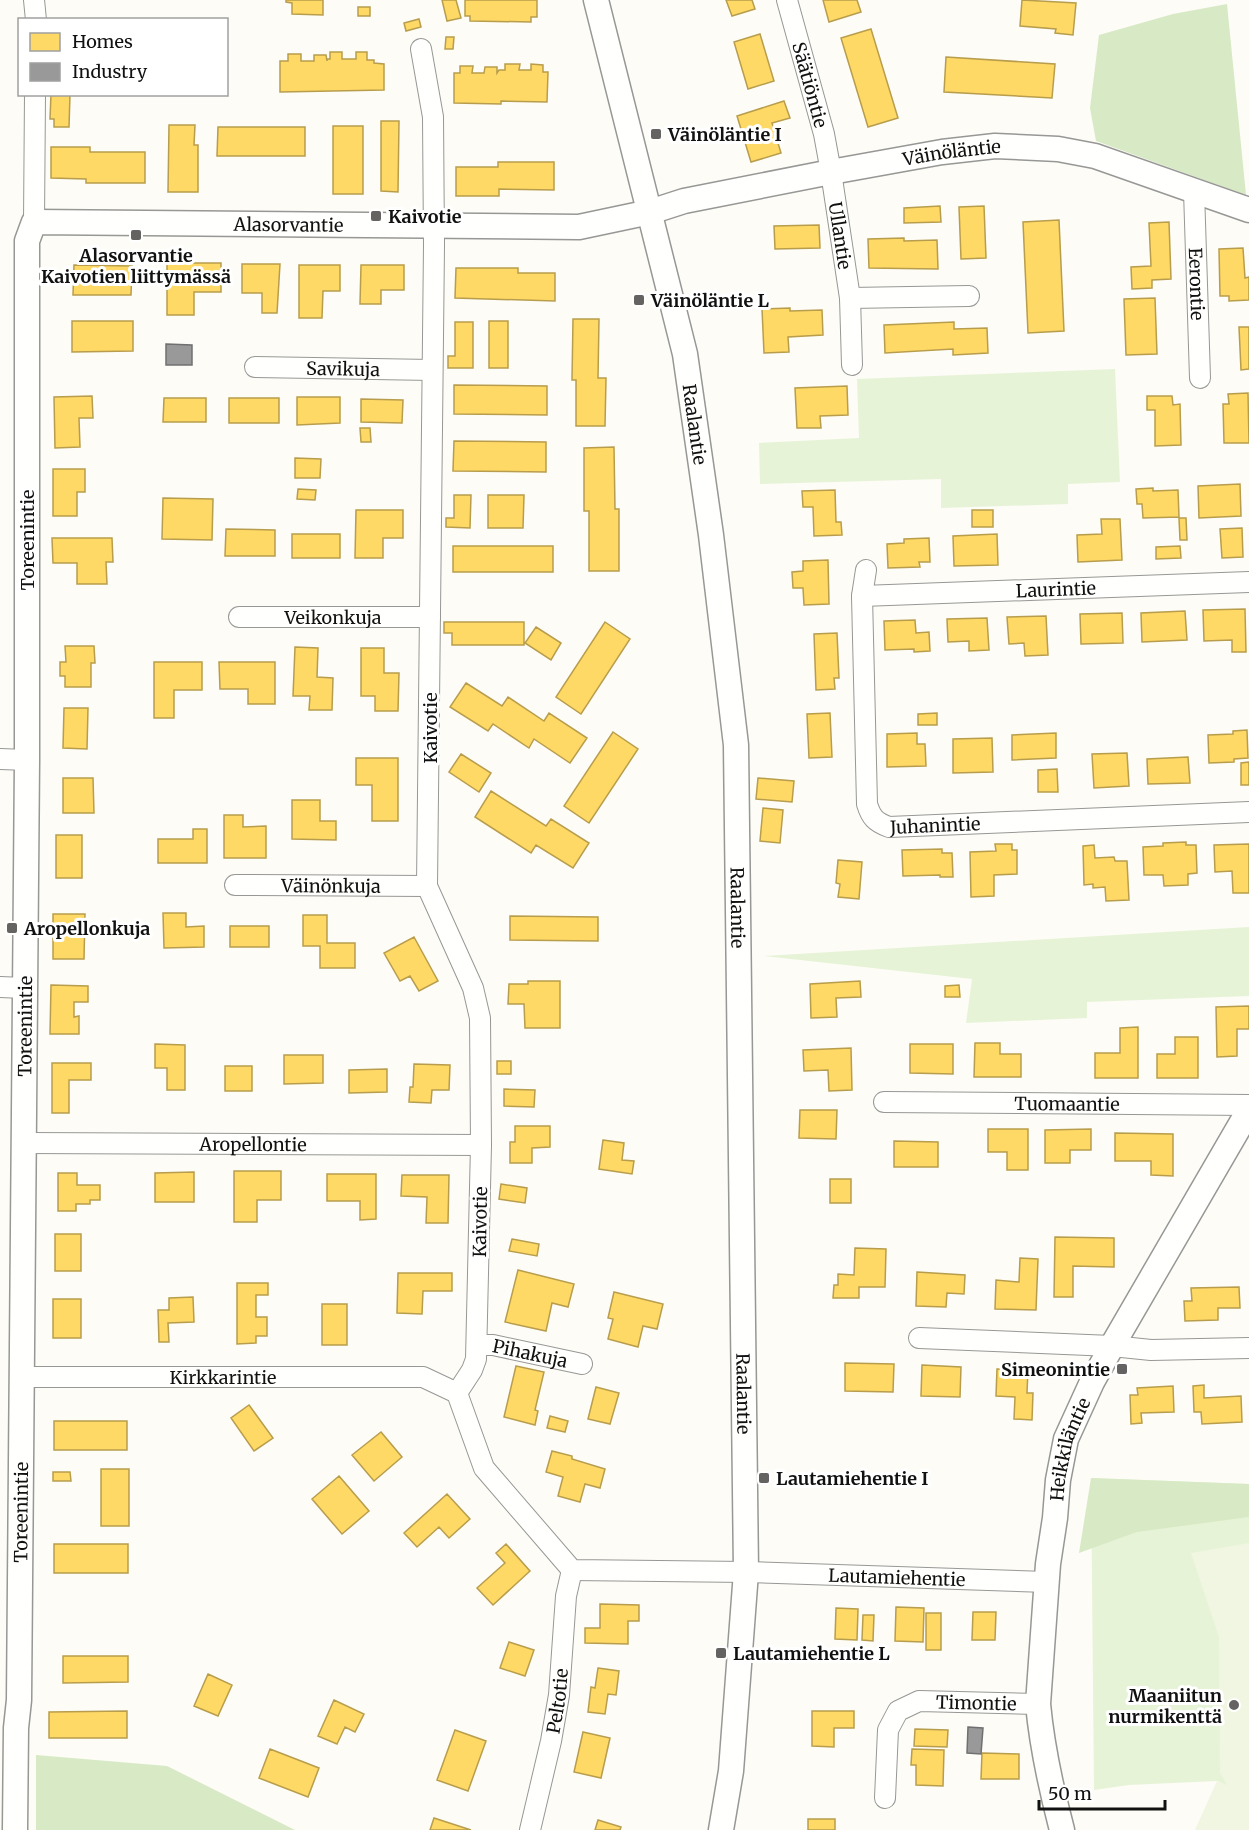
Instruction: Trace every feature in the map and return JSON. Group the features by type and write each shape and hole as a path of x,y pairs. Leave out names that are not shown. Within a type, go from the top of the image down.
{"street":[{"path":"34,0 36,18"},
{"name":"Raalantie","path":"596,0 685,354 712,547 736,745 746,1572 731,1771 720,1830"},
{"name":"Säätiöntie","path":"787,0 818,111 831,172"},
{"name":"Kaivotie","path":"421,49 433,117 434,227 427,886 473,988 480,1018 481,1145 477,1345 472,1370 457,1394"},
{"path":"33,222 35,96"},
{"name":"Väinöläntie","path":"650,212 684,201 831,172 942,152 994,146 1058,150 1095,156 1249,210"},
{"name":"Ullantie","path":"831,172 850,298 852,365"},
{"name":"Eerontie","path":"1194,191 1200,378"},
{"name":"Alasorvantie","path":"33,222 579,227 650,212"},
{"name":"Toreenintie","path":"15,1830 8,1729 19,1700 25,1143 27,241 33,222"},
{"path":"850,298 969,297"},
{"name":"Savikuja","path":"255,368 432,370"},
{"name":"Juhanintie","path":"866,570 862,596 867,804 871,816 878,823 889,827 1249,812"},
{"name":"Laurintie","path":"862,596 1249,582"},
{"name":"Veikonkuja","path":"239,617 430,617"},
{"path":"0,759 27,760"},
{"name":"Väinönkuja","path":"235,885 427,886"},
{"path":"0,987 24,988"},
{"name":"Tuomaantie","path":"884,1102 1249,1105"},
{"name":"Heikkiläntie","path":"1062,1830 1050,1787 1038,1704 1047,1582 1058,1480 1066,1439 1092,1382 1112,1346 1249,1110"},
{"name":"Aropellontie","path":"25,1143 481,1145"},
{"path":"919,1338 1112,1346 1151,1350 1249,1348"},
{"name":"Pihakuja","path":"477,1345 494,1345 582,1364"},
{"name":"Kirkkarintie","path":"22,1377 423,1377 457,1394"},
{"path":"457,1394 484,1468 572,1570 746,1572"},
{"name":"Peltotie","path":"531,1830 559,1695 566,1596 572,1570"},
{"name":"Lautamiehentie","path":"746,1572 1047,1582"},
{"name":"Timontie","path":"885,1798 888,1730 898,1711 919,1701 1038,1704"}],"green space":[{"path":"1227,4 1246,195 1096,141 1090,108 1099,35 1173,14"},
{"path":"1115,369 1120,482 1068,484 1068,504 941,508 941,479 760,484 759,443 859,438 857,379"},
{"path":"1249,927 1249,996 1087,1002 1087,1018 966,1023 972,979 764,956"},
{"path":"1091,1478 1249,1484 1249,1796 1217,1781 1129,1785 1094,1790"},
{"path":"1091,1478 1249,1484 1249,1517 1137,1532 1079,1553"},
{"name":"Maaniitun nurmikenttä","path":"1249,1543 1249,1830 1195,1830 1217,1781 1227,1785 1220,1773 1219,1637 1191,1553"},
{"path":"36,1755 167,1766 295,1830 36,1830"}],"building: Homes":[{"path":"286,0 323,0 323,15 292,14 292,3"},
{"path":"442,0 456,0 461,18 447,21"},
{"path":"465,0 537,0 537,17 531,17 531,22 470,21 470,16 465,16"},
{"path":"726,0 752,0 755,9 732,16"},
{"path":"823,0 857,0 861,12 829,22"},
{"path":"1022,0 1076,3 1073,35 1055,33 1056,29 1020,26"},
{"path":"358,7 370,7 370,16 358,16"},
{"path":"419,19 421,27 406,31 404,23"},
{"path":"871,29 898,118 868,127 841,38"},
{"path":"760,34 774,81 748,89 734,42"},
{"path":"446,37 454,37 453,49 445,49"},
{"path":"330,52 342,52 342,59 356,59 356,52 367,52 367,60 384,64 384,90 280,92 280,61 288,61 288,54 301,54 301,61 314,61 314,55 326,55 327,61 330,59"},
{"path":"946,57 1055,64 1052,98 944,92"},
{"path":"505,64 520,64 519,70 531,70 531,64 543,65 543,72 548,72 547,102 454,103 454,73 460,73 460,66 473,66 472,73 484,73 485,67 497,67 497,73 499,70 505,70"},
{"path":"51,96 70,96 69,127 54,127 54,119 50,119"},
{"path":"784,101 790,118 772,123 781,153 751,162 737,116"},
{"path":"381,121 399,121 398,192 381,191"},
{"path":"169,125 195,125 194,145 198,145 198,192 168,192"},
{"path":"333,126 363,126 363,194 333,194"},
{"path":"218,127 305,127 305,156 217,156"},
{"path":"51,147 90,147 90,152 145,152 145,183 86,183 86,179 51,178"},
{"path":"498,162 554,162 554,190 499,189 499,196 456,196 456,167 498,167"},
{"path":"940,206 941,222 904,223 904,208"},
{"path":"984,206 986,258 961,259 959,207"},
{"path":"1059,220 1064,331 1028,333 1023,222"},
{"path":"1169,222 1171,279 1152,280 1152,288 1132,289 1131,267 1151,266 1149,223"},
{"path":"819,225 820,248 775,249 774,226"},
{"path":"904,238 904,241 937,240 938,269 869,268 868,239"},
{"path":"1243,248 1245,278 1249,277 1249,300 1229,301 1229,296 1220,296 1219,249"},
{"path":"167,263 221,263 221,292 194,292 194,315 167,315"},
{"path":"242,264 280,264 277,313 262,313 262,293 242,293"},
{"path":"74,265 132,266 131,295 73,295"},
{"path":"299,265 340,265 340,291 323,291 322,318 299,318"},
{"path":"361,265 404,265 404,290 381,290 381,304 360,304"},
{"path":"456,268 518,268 518,273 555,273 555,301 455,298"},
{"path":"1155,298 1157,354 1126,355 1124,299"},
{"path":"790,308 790,311 822,310 823,335 788,337 789,352 764,353 762,309"},
{"path":"573,319 599,319 598,378 606,378 605,426 576,426 576,380 572,380"},
{"path":"72,321 133,321 133,351 72,352"},
{"path":"489,321 508,321 508,368 489,368"},
{"path":"455,322 473,322 473,368 448,368 448,356 455,356"},
{"path":"954,322 954,329 987,328 988,353 953,355 953,349 885,353 884,325"},
{"path":"1239,327 1249,327 1249,369 1241,370"},
{"path":"454,385 547,386 547,415 454,414"},
{"path":"847,386 848,415 820,416 821,428 797,428 795,388"},
{"path":"1248,393 1249,443 1224,443 1223,404 1229,404 1228,394"},
{"path":"92,396 93,418 79,418 80,447 55,448 54,397"},
{"path":"1147,396 1172,396 1173,405 1180,404 1181,445 1155,446 1155,410 1147,410"},
{"path":"297,397 340,397 340,423 297,425"},
{"path":"164,398 206,398 206,422 163,422"},
{"path":"229,398 279,398 279,423 229,423"},
{"path":"361,399 403,400 402,423 361,422"},
{"path":"360,428 370,428 371,442 361,442"},
{"path":"454,441 546,442 546,472 453,471"},
{"path":"614,447 615,509 619,509 619,571 589,571 589,511 584,511 584,448"},
{"path":"295,458 321,459 320,478 295,478"},
{"path":"53,469 85,469 85,492 77,492 77,516 53,516"},
{"path":"1240,484 1241,516 1199,518 1198,486"},
{"path":"1153,488 1153,491 1178,490 1179,517 1143,518 1142,504 1137,504 1136,489"},
{"path":"298,489 316,490 315,500 297,499"},
{"path":"835,490 836,522 841,522 842,535 814,536 813,507 803,507 802,491"},
{"path":"454,495 471,495 470,528 446,527 446,518 454,518"},
{"path":"488,495 524,495 523,528 488,528"},
{"path":"163,498 213,499 212,540 162,539"},
{"path":"356,510 403,510 403,538 383,538 383,558 355,558"},
{"path":"972,510 993,510 993,527 972,527"},
{"path":"1179,518 1186,518 1187,540 1180,540"},
{"path":"1101,519 1120,519 1122,560 1078,562 1077,535 1102,534"},
{"path":"1242,528 1243,557 1222,558 1220,529"},
{"path":"226,529 275,530 275,556 225,556"},
{"path":"292,534 340,534 340,558 292,558"},
{"path":"997,534 998,565 954,566 953,536"},
{"path":"52,538 112,538 113,562 106,562 107,584 77,584 77,563 53,563"},
{"path":"929,538 930,562 919,562 920,567 888,568 887,544 904,543 904,539"},
{"path":"453,546 553,546 553,572 453,572"},
{"path":"1180,546 1181,558 1156,559 1156,547"},
{"path":"828,560 829,604 804,605 803,588 793,588 792,572 803,571 803,561"},
{"path":"1245,609 1246,652 1232,652 1232,640 1204,641 1203,610"},
{"path":"1185,611 1187,640 1142,642 1141,613"},
{"path":"1122,613 1123,643 1081,644 1080,614"},
{"path":"1046,616 1048,655 1025,656 1024,643 1009,644 1007,617"},
{"path":"987,618 989,650 969,651 969,641 948,642 947,619"},
{"path":"915,620 916,633 929,632 930,651 885,650 884,621"},
{"path":"444,622 524,622 524,645 452,645 452,633 444,633"},
{"path":"605,622 630,639 581,714 556,697"},
{"path":"536,627 561,643 551,660 525,643"},
{"path":"837,633 839,678 834,678 835,689 816,690 814,634"},
{"path":"65,646 94,646 95,663 91,663 91,687 65,687 65,676 60,676 60,662 66,662"},
{"path":"295,647 318,648 317,677 333,678 332,710 309,710 310,696 293,696"},
{"path":"361,648 384,648 384,673 399,673 398,711 375,711 375,696 361,696"},
{"path":"154,662 202,662 202,690 174,690 174,718 154,718"},
{"path":"219,662 275,662 275,704 248,704 248,689 220,689"},
{"path":"466,683 502,706 508,697 544,721 549,713 587,738 570,763 534,739 529,748 493,724 488,731 450,707"},
{"path":"64,708 88,708 87,749 63,748"},
{"path":"830,713 832,757 809,758 807,714"},
{"path":"937,713 937,725 918,725 918,714"},
{"path":"1247,730 1248,758 1234,759 1234,762 1209,763 1208,735 1233,734 1233,731"},
{"path":"613,732 638,749 589,823 564,806"},
{"path":"917,733 917,744 925,744 926,766 887,767 887,734"},
{"path":"1056,733 1056,758 1012,760 1012,735"},
{"path":"992,738 993,772 953,773 953,739"},
{"path":"1127,753 1129,786 1094,788 1092,754"},
{"path":"461,754 491,773 479,792 449,772"},
{"path":"1188,757 1190,783 1148,784 1147,759"},
{"path":"356,758 398,758 398,821 372,821 372,785 356,785"},
{"path":"1249,762 1249,785 1241,785 1241,763"},
{"path":"1057,769 1058,792 1038,792 1038,770"},
{"path":"63,778 93,778 94,813 63,813"},
{"path":"758,778 794,781 792,802 756,799"},
{"path":"491,791 546,826 551,819 589,843 573,868 536,845 531,853 475,817"},
{"path":"292,800 320,800 320,821 336,821 336,840 292,839"},
{"path":"763,808 783,810 780,843 760,841"},
{"path":"224,815 243,815 243,827 266,826 266,858 224,858"},
{"path":"193,829 207,829 207,863 158,863 158,839 193,839"},
{"path":"56,835 82,835 82,878 56,878"},
{"path":"1186,842 1186,845 1196,845 1197,873 1188,874 1188,885 1164,886 1163,875 1144,875 1143,847"},
{"path":"995,844 1012,844 1012,850 1017,850 1017,874 994,875 994,896 971,897 970,852 996,851"},
{"path":"1249,844 1249,893 1233,893 1232,871 1215,872 1214,845"},
{"path":"1094,845 1095,858 1114,857 1115,861 1127,861 1129,900 1106,901 1105,887 1093,888 1093,884 1084,885 1083,846"},
{"path":"942,849 942,853 952,853 953,877 903,876 902,850"},
{"path":"838,860 862,862 859,899 838,897 840,884 836,883"},
{"path":"163,913 186,913 186,927 204,926 204,947 164,948"},
{"path":"53,914 85,914 84,959 53,959"},
{"path":"303,915 327,915 327,943 355,943 355,968 320,968 320,946 303,946"},
{"path":"510,916 598,917 598,941 510,940"},
{"path":"230,926 269,926 269,947 230,947"},
{"path":"414,937 438,981 419,991 410,976 400,981 384,953"},
{"path":"528,981 560,981 560,1028 525,1028 524,1004 508,1004 509,984 528,984"},
{"path":"860,981 861,997 836,998 837,1017 811,1018 810,984"},
{"path":"51,985 88,986 88,1002 74,1002 74,1017 79,1016 79,1034 50,1034"},
{"path":"959,985 960,997 945,997 945,986"},
{"path":"1249,1006 1249,1029 1237,1029 1237,1056 1217,1057 1216,1007"},
{"path":"1138,1027 1138,1078 1095,1078 1095,1053 1120,1053 1120,1028"},
{"path":"1175,1037 1198,1037 1198,1078 1157,1078 1157,1054 1175,1054"},
{"path":"975,1043 1000,1043 1000,1054 1021,1054 1021,1077 974,1077"},
{"path":"155,1044 185,1045 185,1090 167,1090 167,1068 155,1068"},
{"path":"910,1044 953,1044 953,1074 910,1073"},
{"path":"851,1048 852,1090 829,1091 828,1070 804,1071 803,1050"},
{"path":"284,1055 323,1055 323,1083 284,1084"},
{"path":"497,1061 511,1061 511,1074 497,1074"},
{"path":"52,1063 91,1063 91,1080 69,1080 69,1113 52,1113"},
{"path":"414,1064 450,1065 449,1090 432,1090 431,1103 409,1102 410,1087 413,1087"},
{"path":"225,1066 252,1066 252,1091 225,1091"},
{"path":"387,1069 387,1092 349,1093 349,1070"},
{"path":"504,1089 535,1090 534,1107 504,1106"},
{"path":"800,1110 837,1110 836,1139 799,1138"},
{"path":"515,1126 550,1126 550,1147 532,1148 532,1163 510,1163 510,1142 515,1142"},
{"path":"988,1129 1028,1129 1028,1170 1007,1170 1007,1152 988,1152"},
{"path":"1091,1129 1091,1150 1070,1150 1070,1163 1045,1163 1045,1130"},
{"path":"1115,1133 1173,1134 1173,1176 1151,1175 1151,1161 1115,1161"},
{"path":"603,1140 624,1143 622,1160 634,1161 632,1174 599,1169"},
{"path":"894,1141 938,1142 938,1167 894,1167"},
{"path":"234,1171 281,1171 281,1200 257,1200 257,1222 234,1222"},
{"path":"194,1172 194,1202 155,1202 155,1173"},
{"path":"58,1173 77,1173 77,1185 100,1185 100,1200 90,1200 90,1204 76,1204 76,1211 58,1211"},
{"path":"327,1174 376,1174 376,1219 360,1220 360,1201 327,1201"},
{"path":"402,1175 449,1175 448,1223 426,1223 427,1197 401,1196"},
{"path":"830,1179 851,1179 851,1203 830,1203"},
{"path":"501,1184 527,1188 525,1203 499,1199"},
{"path":"55,1234 81,1234 81,1271 55,1271"},
{"path":"1055,1237 1114,1238 1114,1267 1073,1266 1073,1297 1054,1297"},
{"path":"512,1239 539,1244 537,1256 509,1251"},
{"path":"855,1248 886,1249 885,1287 859,1287 859,1298 833,1298 834,1285 838,1285 838,1274 854,1275"},
{"path":"1020,1258 1038,1259 1036,1310 995,1309 996,1280 1019,1282"},
{"path":"518,1270 574,1284 568,1307 552,1303 546,1331 505,1322"},
{"path":"917,1272 965,1275 964,1294 947,1293 946,1307 916,1306"},
{"path":"398,1273 452,1273 452,1291 423,1291 422,1314 397,1313"},
{"path":"237,1283 268,1283 268,1295 256,1295 256,1317 267,1317 267,1336 256,1336 256,1343 237,1344"},
{"path":"1239,1287 1240,1308 1218,1308 1218,1320 1185,1321 1184,1301 1192,1301 1191,1288"},
{"path":"614,1292 663,1304 657,1329 643,1326 638,1347 608,1339 613,1319 608,1318"},
{"path":"193,1297 194,1322 168,1323 169,1342 159,1342 158,1310 169,1310 169,1298"},
{"path":"53,1299 81,1299 81,1338 53,1338"},
{"path":"322,1304 347,1304 347,1345 322,1345"},
{"path":"845,1363 894,1364 893,1392 845,1391"},
{"path":"922,1365 961,1367 960,1397 921,1396"},
{"path":"516,1366 544,1372 535,1410 538,1411 535,1425 504,1417"},
{"path":"997,1369 1028,1369 1027,1393 1033,1393 1032,1420 1014,1419 1015,1397 996,1396"},
{"path":"1204,1385 1204,1398 1241,1396 1242,1422 1202,1424 1201,1412 1194,1412 1193,1386"},
{"path":"1173,1386 1174,1412 1141,1413 1142,1423 1131,1424 1130,1395 1138,1395 1137,1388"},
{"path":"596,1387 619,1393 610,1424 588,1419"},
{"path":"249,1405 273,1438 254,1451 231,1418"},
{"path":"550,1416 568,1421 565,1432 547,1428"},
{"path":"54,1421 127,1421 127,1450 54,1450"},
{"path":"381,1432 402,1457 374,1481 352,1455"},
{"path":"552,1451 605,1469 600,1488 585,1484 580,1502 558,1496 563,1477 546,1472"},
{"path":"101,1469 129,1469 129,1526 101,1526"},
{"path":"53,1472 70,1472 71,1481 53,1481"},
{"path":"339,1476 369,1511 342,1534 312,1499"},
{"path":"447,1494 470,1519 449,1538 439,1527 417,1547 404,1533"},
{"path":"54,1544 128,1544 128,1573 54,1573"},
{"path":"506,1544 530,1571 493,1605 477,1588 505,1563 496,1553"},
{"path":"600,1604 639,1605 639,1621 628,1621 628,1644 585,1643 585,1628 600,1628"},
{"path":"896,1607 924,1608 923,1642 895,1641"},
{"path":"836,1608 858,1609 857,1640 835,1639"},
{"path":"973,1612 996,1612 995,1640 972,1640"},
{"path":"926,1613 941,1613 941,1650 926,1650"},
{"path":"863,1615 874,1615 873,1641 862,1640"},
{"path":"509,1642 534,1650 525,1676 500,1668"},
{"path":"63,1656 128,1656 128,1682 63,1683"},
{"path":"598,1668 619,1671 616,1695 608,1694 605,1714 588,1712 591,1687 595,1688"},
{"path":"208,1674 232,1685 218,1716 194,1706"},
{"path":"334,1700 364,1714 355,1732 345,1727 337,1744 318,1736"},
{"path":"127,1711 127,1738 49,1738 49,1712"},
{"path":"812,1711 854,1711 854,1728 834,1728 834,1747 812,1746"},
{"path":"915,1729 948,1730 947,1747 914,1746"},
{"path":"455,1730 486,1741 468,1791 437,1780"},
{"path":"583,1732 610,1738 601,1778 574,1772"},
{"path":"270,1749 319,1768 308,1797 259,1778"},
{"path":"912,1749 944,1750 943,1786 916,1785 916,1765 911,1765"},
{"path":"982,1753 1019,1754 1019,1779 981,1779"},
{"path":"434,1818 471,1830 430,1830"},
{"path":"808,1819 835,1819 835,1830 808,1830"},
{"path":"598,1820 621,1827 620,1830 595,1830"}],"building: Industry":[{"path":"166,344 192,345 192,365 166,365"},
{"path":"968,1727 983,1728 981,1754 967,1753"}],"place":[{"name":"Väinöläntie I","path":"656,134"},
{"name":"Kaivotie","path":"376,216"},
{"name":"Alasorvantie Kaivotien liittymässä","path":"136,235"},
{"name":"Väinöläntie L","path":"639,300"},
{"name":"Aropellonkuja","path":"12,928"},
{"name":"Simeonintie","path":"1122,1369"},
{"name":"Lautamiehentie I","path":"764,1478"},
{"name":"Lautamiehentie L","path":"721,1653"},
{"name":"Maaniitun nurmikenttä","path":"1234,1705"}]}
